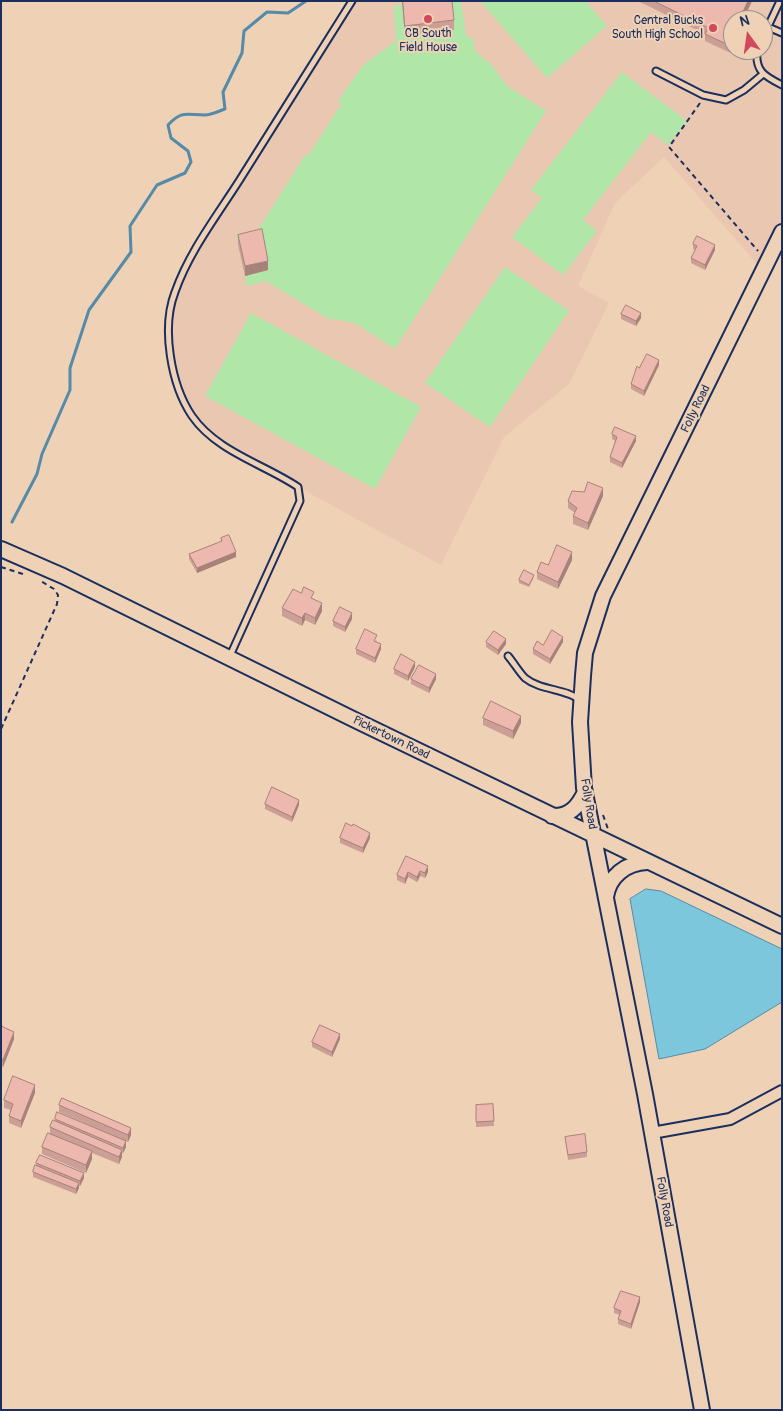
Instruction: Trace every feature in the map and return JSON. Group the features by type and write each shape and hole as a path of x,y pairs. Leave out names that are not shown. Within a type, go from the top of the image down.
{"street":[{"name":"Folly Road","path":"702,1410 652,1133 585,792 581,700 585,654 603,596 782,232"},
{"name":"Pickertown Road","path":"1,549 63,576 593,836 782,926"},
{"path":"552,816 564,814 576,808 585,792"},
{"path":"606,901 608,889 619,872 632,864 647,862"},
{"path":"652,1133 730,1119 782,1090"}],"lane":[{"path":"229,658 300,501 298,487 221,445 192,417 176,381 170,353 169,322 174,293 196,249 352,1"},
{"path":"773,16 780,1"},
{"path":"756,60 756,64 762,75 782,86"},
{"path":"656,71 706,95 726,100 744,90 762,75"},
{"path":"508,656 526,679 552,690 571,693 581,700"}],"path":[{"path":"706,95 669,147 762,255"},
{"path":"1,567 27,575"},
{"path":"1,729 57,604 58,595 54,589 34,577"},
{"path":"602,812 610,834"}],"shaded area":[{"path":"352,1 782,1 782,232 763,271 664,157 615,203 578,286 609,303 569,384 504,437 441,565 221,445 192,417 176,381 169,322 174,293 196,249"}],"green space":[{"path":"417,1 461,1 466,36 472,37 476,52 492,65 507,86 546,111 395,349 355,323 327,318 266,281 247,286 236,235 258,230 305,155 308,156 342,103 338,101 364,64 396,41 394,10 396,5"},
{"path":"480,1 585,1 607,26 547,78"},
{"path":"622,72 687,121 668,145 651,132 583,220 597,231 563,275 512,237 542,198 531,190"},
{"path":"505,267 569,311 490,427 425,383"},
{"path":"251,313 421,407 375,489 205,396"}],"water":[{"path":"646,889 661,891 782,949 782,1002 705,1049 659,1059 630,899"}],"building":[{"name":"CB South Field House","path":"403,1 452,1 454,20 405,26"},
{"path":"654,1 748,1 744,10 723,10 723,42 705,34 708,28"},
{"path":"262,229 268,261 245,266 238,235"},
{"path":"697,236 715,245 705,265 691,258 697,246 693,244"},
{"path":"626,305 641,313 636,321 621,314"},
{"path":"647,354 659,360 644,391 631,384 637,366 639,368"},
{"path":"615,427 636,436 622,463 610,457 617,437 612,434"},
{"path":"588,482 603,488 588,523 573,516 577,508 568,501 572,491 584,492"},
{"path":"229,535 236,552 197,568 189,554 222,541 221,538"},
{"path":"557,545 572,552 558,582 537,572 541,562 548,565"},
{"path":"524,570 534,575 529,585 519,580"},
{"path":"304,587 314,592 311,598 322,603 315,618 305,613 302,618 282,608 293,589 301,593"},
{"path":"340,607 352,613 345,627 333,621"},
{"path":"365,629 377,635 374,641 381,644 375,658 356,649"},
{"path":"552,630 563,637 550,659 533,649 537,641 543,645"},
{"path":"494,631 506,639 498,650 486,642"},
{"path":"401,654 415,662 408,676 394,669"},
{"path":"419,665 436,674 429,688 411,679"},
{"path":"491,701 521,716 513,731 483,718"},
{"path":"272,787 299,800 292,817 265,804"},
{"path":"346,823 352,826 353,824 370,833 363,848 340,838"},
{"path":"406,856 428,866 425,873 420,871 417,877 408,872 405,879 397,875"},
{"path":"320,1025 340,1034 332,1052 312,1042"},
{"path":"1,1026 14,1032 3,1060 1,1059"},
{"path":"13,1076 35,1085 21,1121 9,1116 13,1104 4,1100"},
{"path":"62,1098 131,1128 128,1135 59,1105"},
{"path":"493,1104 494,1121 476,1122 476,1105"},
{"path":"57,1112 126,1141 123,1148 55,1119"},
{"path":"53,1120 122,1150 119,1157 50,1127"},
{"path":"48,1133 92,1151 86,1165 42,1147"},
{"path":"585,1134 587,1152 568,1155 565,1137"},
{"path":"40,1155 84,1173 80,1181 36,1163"},
{"path":"35,1165 79,1183 76,1189 33,1172"},
{"path":"621,1291 640,1297 631,1324 618,1319 621,1311 614,1308"}],"waterway":[{"path":"12,522 37,474 42,454 70,390 70,368 89,310 131,252 130,226 157,185 185,173 191,162 188,151 171,138 168,125 181,115 207,115 225,109 223,92 242,53 244,31 267,12 288,13 306,1"}],"place":[{"name":"CB South Field House","path":"428,19"},
{"name":"Central Bucks South High School","path":"713,28"}]}
